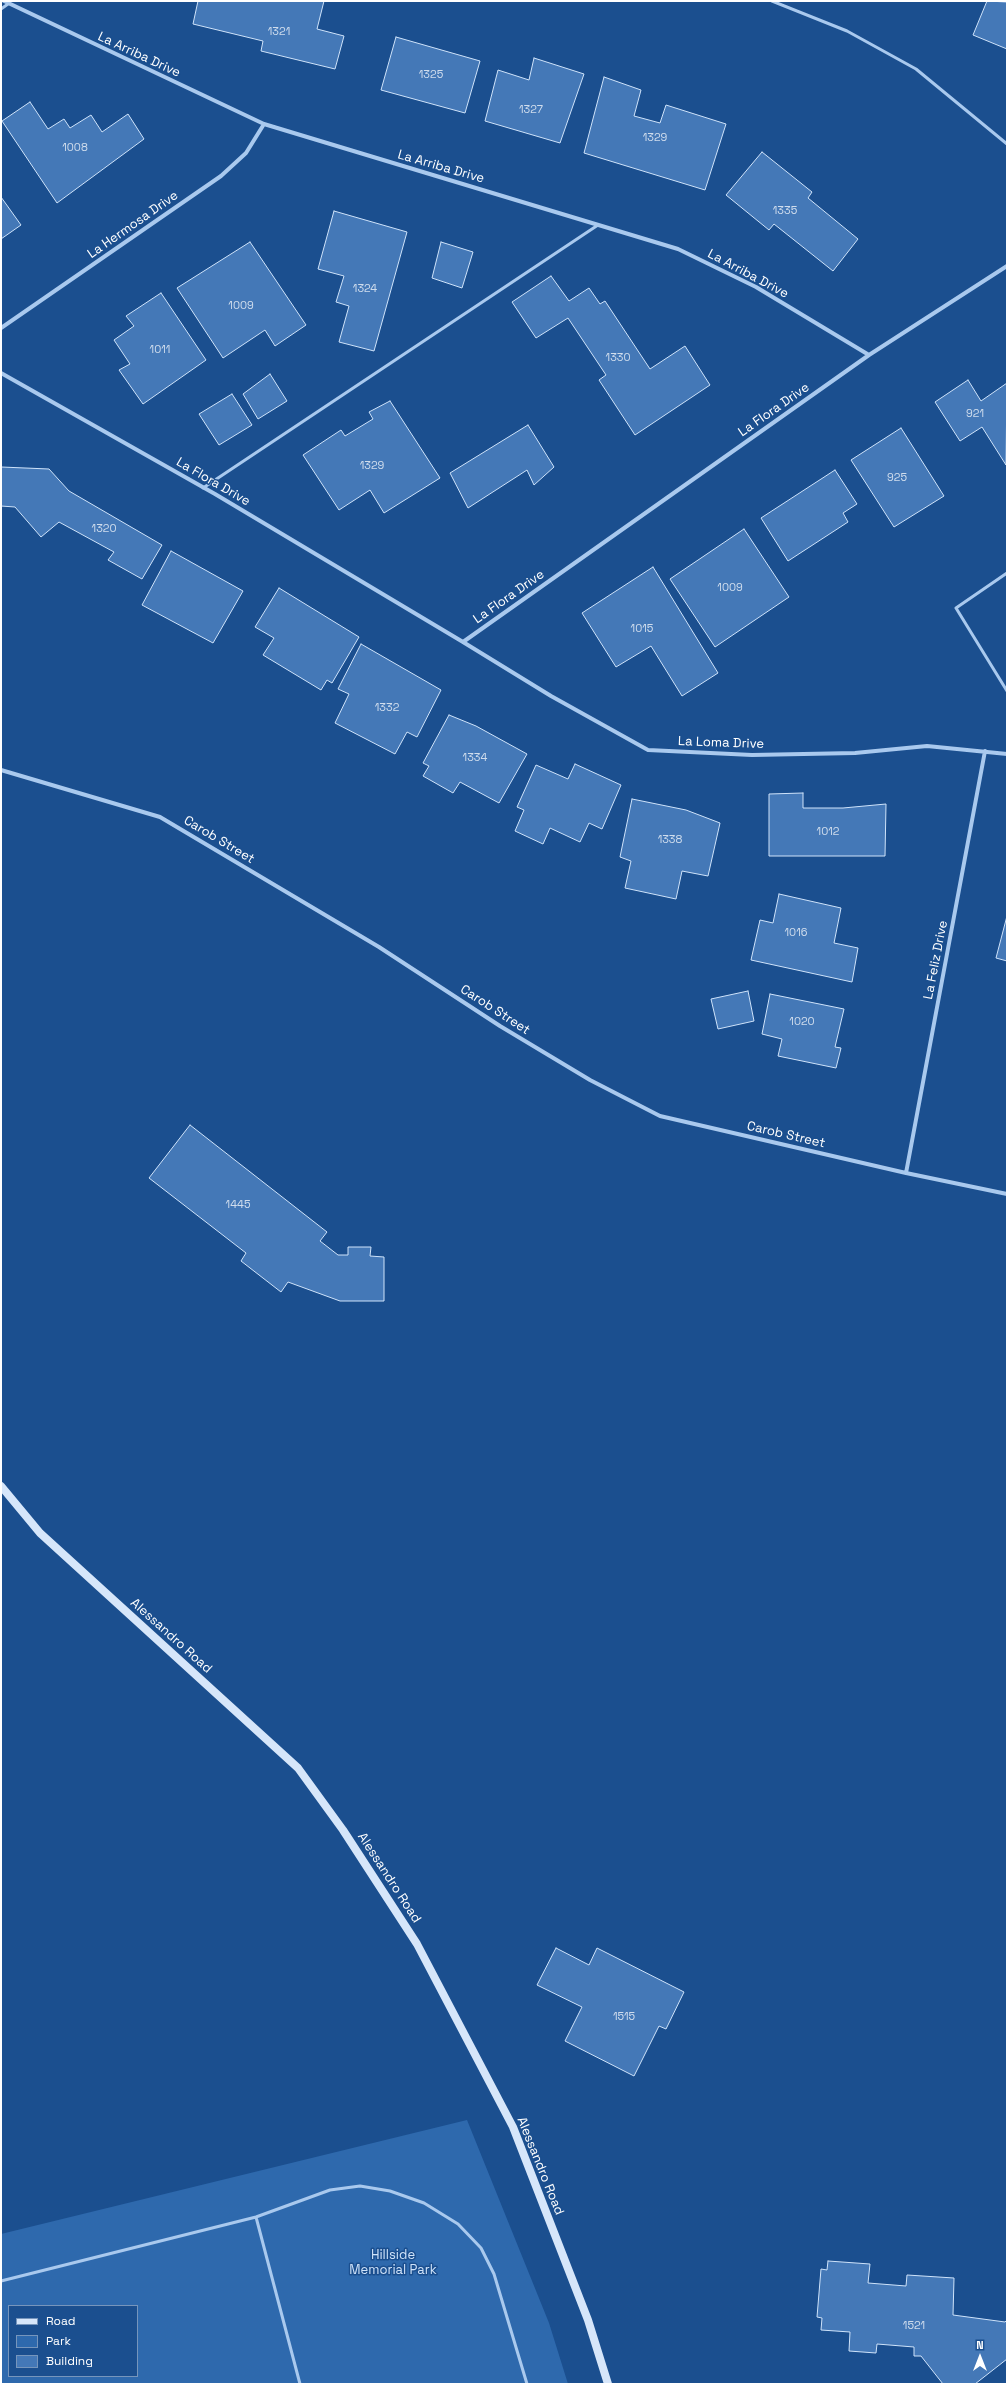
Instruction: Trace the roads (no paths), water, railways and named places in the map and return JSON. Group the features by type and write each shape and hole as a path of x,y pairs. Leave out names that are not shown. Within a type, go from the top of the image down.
{"street":[{"name":"La Arriba Drive","path":"4,1 264,124 678,249 749,283 869,355"},
{"name":"La Hermosa Drive","path":"1,328 221,176 246,153 264,124"},
{"name":"La Flora Drive","path":"1,373 203,488 463,642 869,355 1007,266"},
{"name":"La Loma Drive","path":"463,642 550,696 648,750 752,755 855,753 927,746 1007,754"},
{"name":"La Feliz Drive","path":"906,1173 985,751"},
{"name":"Carob Street","path":"1,770 160,817 379,947 500,1026 590,1080 660,1116 906,1173 1007,1194"},
{"name":"Alessandro Road","path":"1,1486 40,1533 298,1768 343,1830 417,1944 513,2127 588,2320 608,2384"}],"lane":[{"path":"772,1 847,32 916,68 1007,144"},
{"path":"1,9 8,4"},
{"path":"203,488 599,224"},
{"path":"1007,573 956,608 1007,691"},
{"path":"1,2281 256,2217 330,2190 360,2186 390,2190 424,2203 458,2224 480,2248 494,2274 527,2384"},
{"path":"256,2217 300,2384"}],"park label":[{"name":"Hillside Memorial Park","path":"393,2262"}]}
